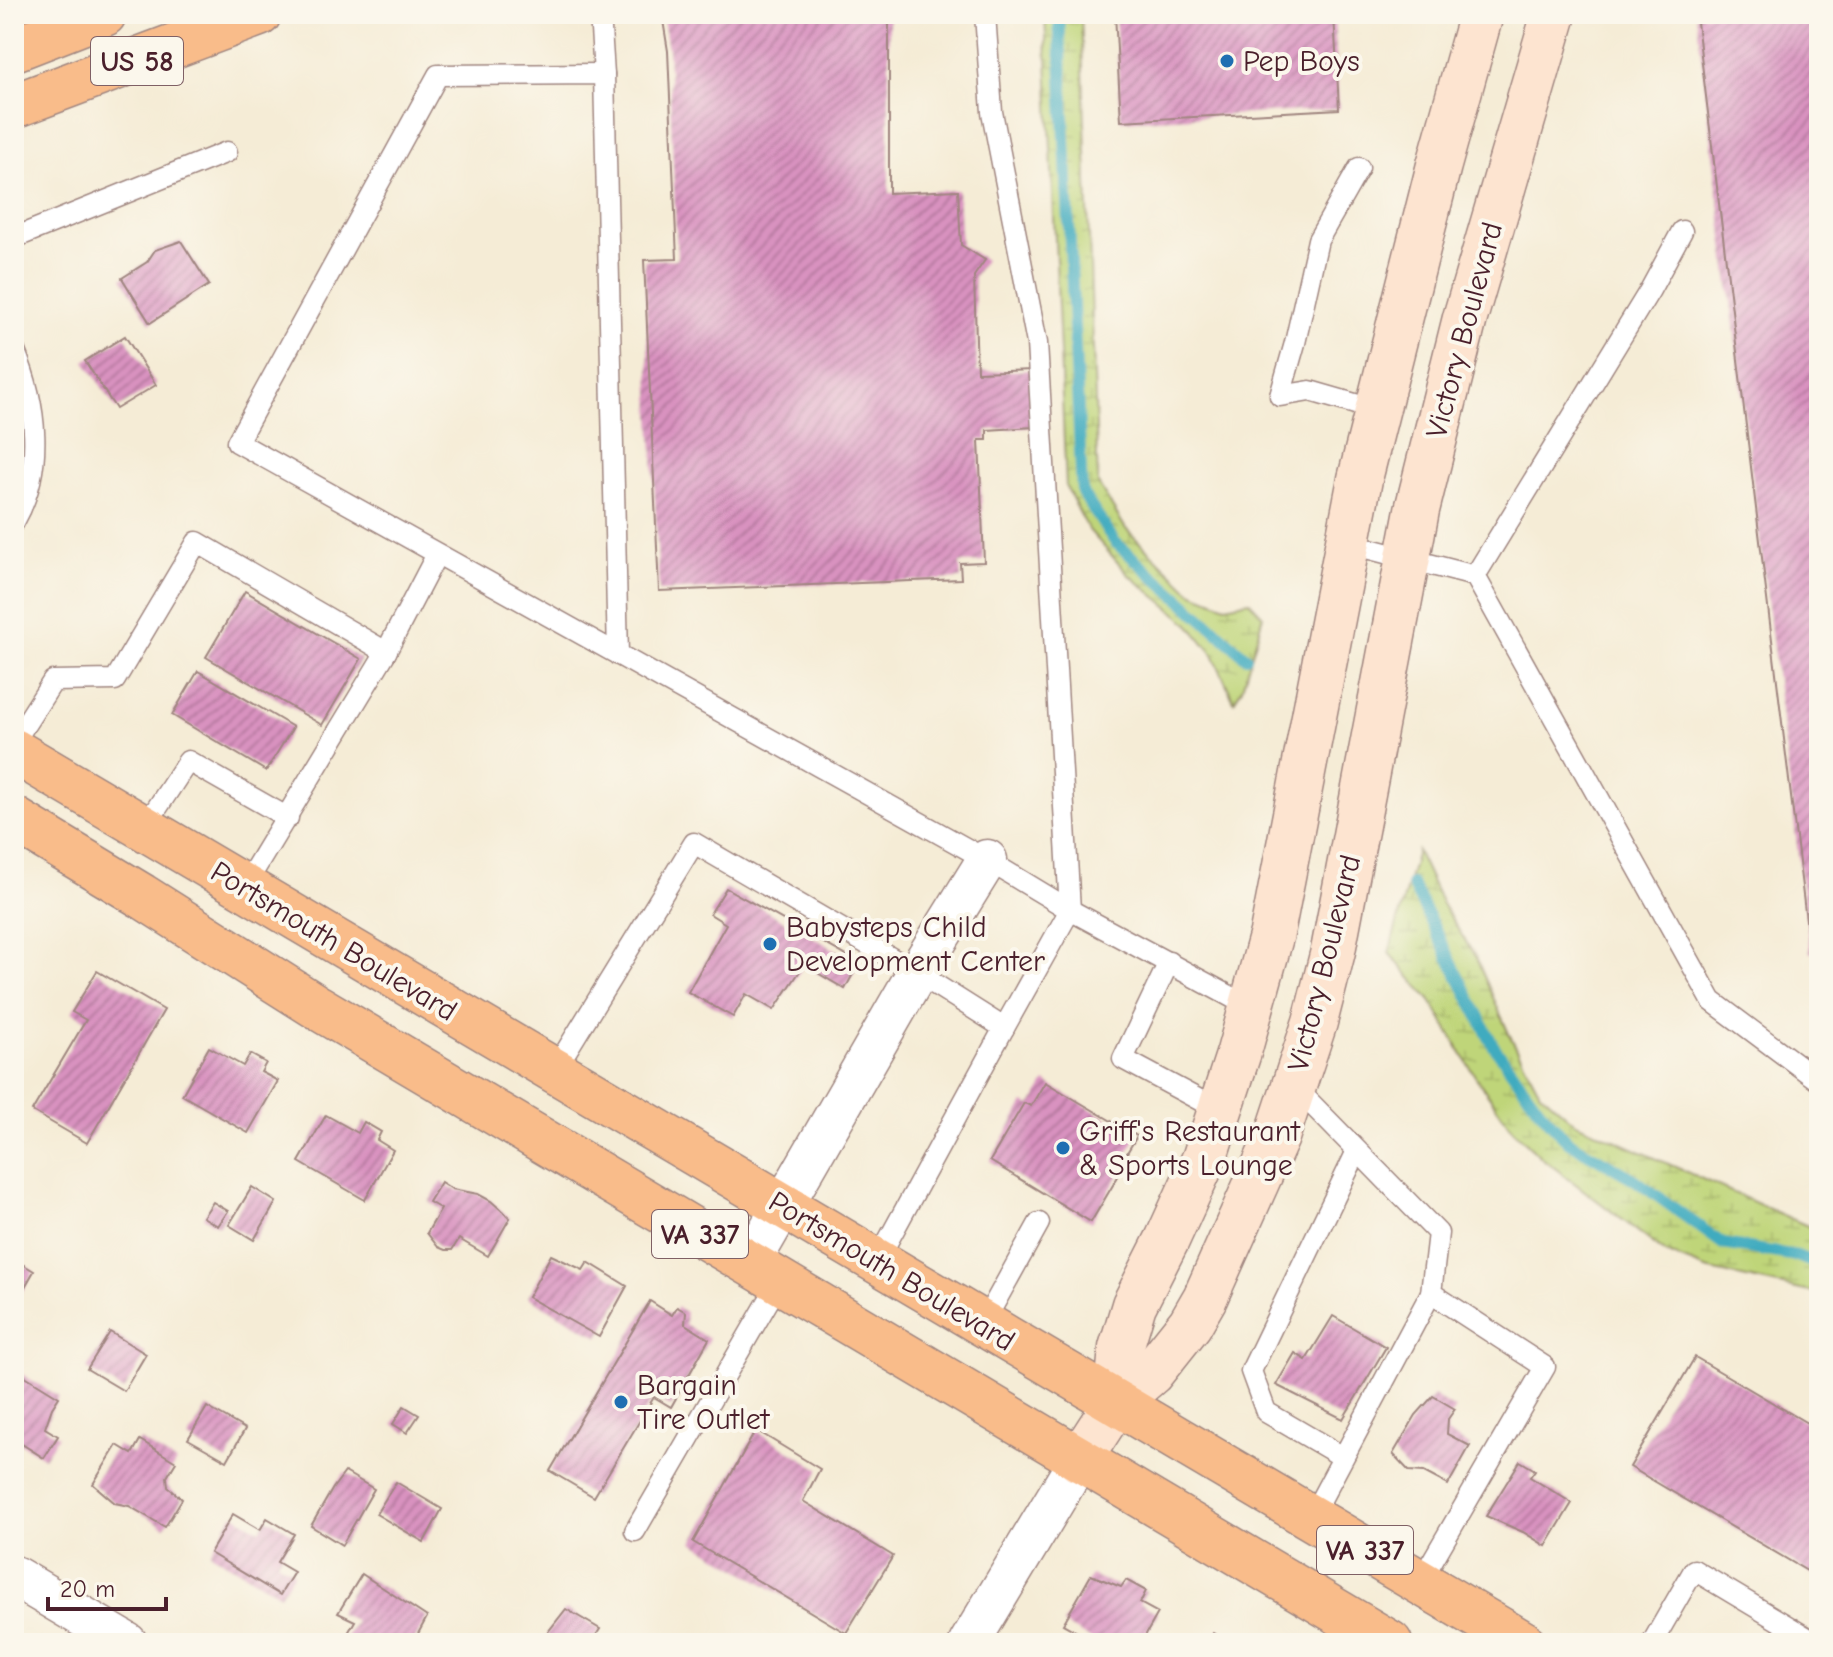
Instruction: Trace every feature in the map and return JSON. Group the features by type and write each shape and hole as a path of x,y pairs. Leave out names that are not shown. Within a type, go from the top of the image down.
{"main road":[{"name":"US 58","path":"14,49 104,14"},
{"name":"US 58","path":"14,106 259,14"},
{"name":"Victory Boulevard","path":"1116,1403 1121,1348 1134,1305 1198,1173 1252,1008 1272,933 1347,543 1376,410 1481,14"},
{"name":"Victory Boulevard","path":"1116,1403 1151,1373 1198,1311 1277,1137 1315,1022 1333,951 1408,557 1465,318 1554,14"},
{"name":"Portsmouth Boulevard","path":"14,751 1523,1643"},
{"name":"Portsmouth Boulevard","path":"14,819 317,1007 1390,1643"},
{"path":"1079,1460 1116,1403"}],"street":[{"path":"765,1272 783,1207 917,973 987,860"},
{"path":"969,1643 1079,1460"},
{"path":"14,1576 127,1643"}],"lane":[{"path":"600,14 618,655"},
{"path":"877,1261 1070,910 1037,343 992,112 985,14"},
{"path":"604,74 438,75 237,442 987,860 1070,910 1252,1008"},
{"path":"14,238 227,152"},
{"path":"1359,168 1318,240 1280,396 1310,391 1376,410"},
{"path":"1475,576 1650,290 1682,231"},
{"path":"14,349 25,376 35,418 35,432 34,461 25,503 14,522"},
{"path":"14,742 53,681 115,680 197,542 386,652"},
{"path":"1347,543 1475,576 1712,1001 1819,1081"},
{"path":"244,887 386,652 437,554"},
{"path":"144,828 188,761 288,818"},
{"path":"554,1071 694,843 917,973 1004,1028"},
{"path":"1169,962 1123,1059 1220,1111"},
{"path":"1294,1086 1438,1233 1431,1293 1311,1518"},
{"path":"1343,1457 1266,1412 1251,1371 1357,1151"},
{"path":"983,1324 1039,1223"},
{"path":"635,1531 765,1272"},
{"path":"1420,1582 1545,1367 1431,1293"},
{"path":"1660,1640 1694,1570 1816,1643"}],"green space":[{"path":"1045,14 1081,14 1098,484 1126,529 1191,592 1226,606 1249,601 1263,616 1242,688 1234,701 1213,654 1188,623 1128,574 1088,529 1066,487"},
{"path":"1417,851 1442,904 1476,958 1509,1034 1540,1092 1574,1122 1819,1231 1819,1294 1706,1269 1666,1253 1543,1159 1512,1129 1475,1076 1431,1001 1389,953"}],"building":[{"path":"662,14 889,14 889,193 958,190 961,245 985,260 974,276 977,372 1032,370 1034,427 987,430 987,440 979,440 984,562 960,563 961,579 659,591 644,260 677,259 668,51"},
{"name":"Pep Boys","path":"1115,14 1334,14 1339,109 1121,121"},
{"path":"1696,14 1819,14 1819,952 1810,953"},
{"path":"181,241 209,285 150,323 122,278 147,262 155,250"},
{"path":"125,336 156,385 116,409 85,361"},
{"path":"245,591 361,659 322,725 206,657"},
{"path":"198,671 293,727 266,771 172,715"},
{"name":"Babysteps Child Development Center","path":"726,888 859,963 845,989 804,965 774,1010 746,994 733,1017 688,992 726,924 710,914"},
{"path":"97,971 164,1010 87,1143 32,1111 86,1020 72,1012"},
{"path":"209,1047 243,1066 250,1054 266,1063 261,1072 278,1081 248,1133 182,1095"},
{"name":"Griff's Restaurant & Sports Lounge","path":"1045,1082 1137,1136 1122,1161 1126,1163 1091,1222 990,1161 1024,1103 1031,1106"},
{"path":"326,1115 358,1133 364,1122 381,1132 377,1140 393,1150 365,1200 299,1162"},
{"path":"441,1182 452,1189 478,1194 510,1218 488,1256 459,1239 452,1250 445,1250 438,1247 427,1233 441,1209 429,1202"},
{"path":"252,1187 276,1202 254,1240 229,1225"},
{"path":"213,1202 228,1211 218,1226 203,1217"},
{"path":"551,1255 583,1270 588,1262 627,1286 599,1337 528,1297"},
{"path":"14,1259 34,1271 14,1306"},
{"name":"Bargain Tire Outlet","path":"650,1301 672,1315 677,1307 686,1312 685,1324 709,1339 671,1407 654,1397 594,1497 550,1471"},
{"path":"1333,1316 1386,1347 1343,1419 1276,1385 1295,1353 1306,1360"},
{"path":"110,1332 146,1354 124,1391 87,1369"},
{"path":"1695,1357 1807,1423 1819,1404 1819,1578 1630,1467"},
{"path":"17,1371 59,1397 45,1428 58,1436 44,1458 14,1439 14,1375"},
{"path":"1433,1396 1455,1409 1448,1419 1447,1434 1470,1446 1448,1485 1424,1472 1409,1471 1393,1454 1416,1415"},
{"path":"404,1406 419,1415 407,1433 393,1424"},
{"path":"207,1407 245,1429 227,1461 188,1439"},
{"path":"756,1430 820,1469 803,1501 893,1556 846,1633 693,1542"},
{"path":"140,1440 176,1462 167,1477 168,1487 182,1499 165,1527 129,1506 115,1503 93,1484 117,1445 132,1454"},
{"path":"1520,1461 1535,1470 1530,1477 1572,1503 1546,1546 1486,1516"},
{"path":"345,1472 374,1489 342,1545 311,1526"},
{"path":"396,1482 442,1509 424,1542 376,1514"},
{"path":"233,1514 260,1530 267,1518 294,1534 277,1562 294,1572 280,1595 210,1553"},
{"path":"362,1574 427,1617 413,1643 349,1643 344,1640 355,1621 338,1613"},
{"path":"1091,1575 1121,1587 1126,1580 1146,1591 1140,1603 1158,1613 1141,1643 1097,1643 1063,1624"},
{"path":"566,1609 600,1629 591,1643 546,1643 548,1632"},
{"path":"1213,1633 1230,1643 1207,1643"}],"waterway":[{"path":"1059,14 1082,493 1115,542 1246,657"},
{"path":"1412,884 1493,1045 1539,1109 1569,1142 1634,1179 1723,1244 1797,1256 1819,1265"}],"place":[{"name":"Pep Boys","path":"1227,61"},
{"name":"Babysteps Child Development Center","path":"770,944"},
{"name":"Griff's Restaurant & Sports Lounge","path":"1063,1148"},
{"name":"Bargain Tire Outlet","path":"621,1402"}]}
